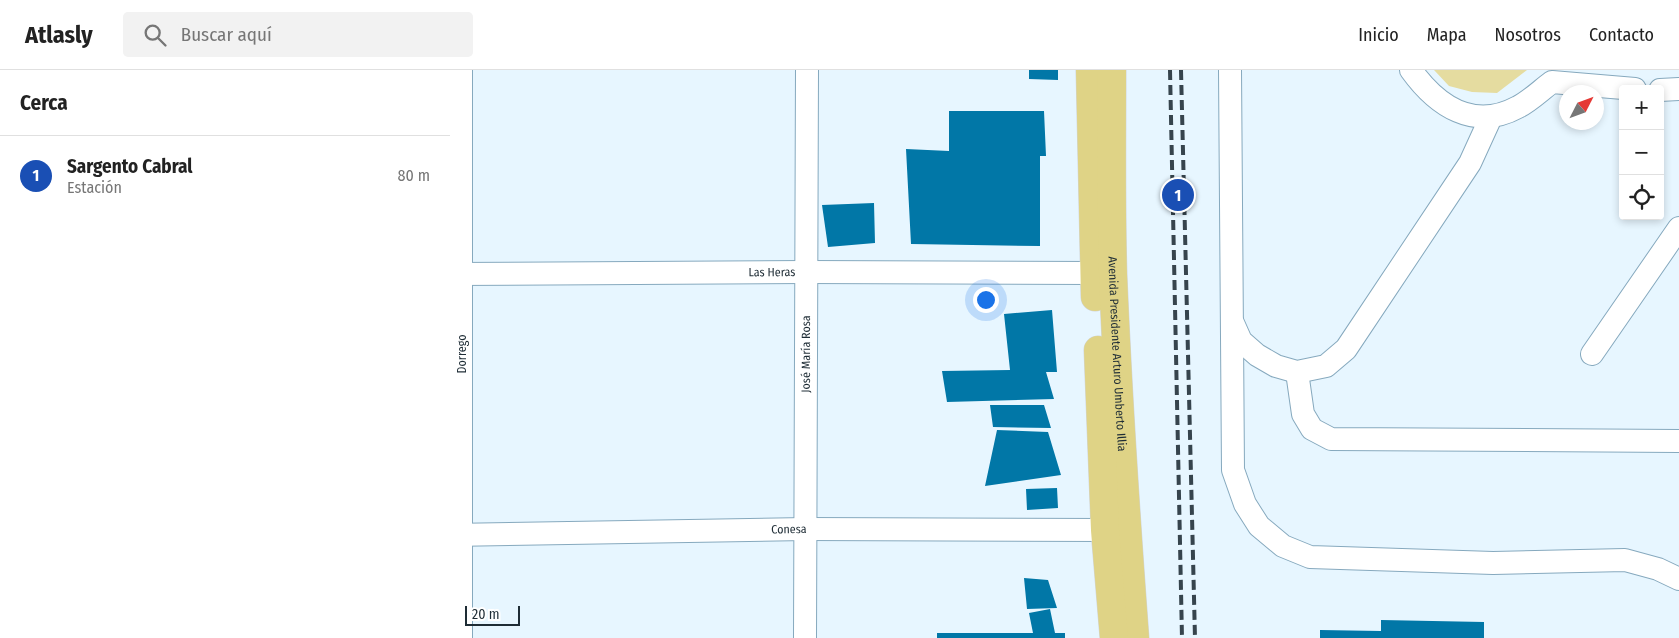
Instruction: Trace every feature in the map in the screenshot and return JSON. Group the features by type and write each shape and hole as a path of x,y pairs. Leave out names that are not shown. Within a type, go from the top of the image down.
{"main road":[{"name":"Avenida Presidente Arturo Umberto Illia","path":"1090,70 1094,273 1116,528 1135,638"},
{"name":"Avenida Presidente Arturo Umberto Illia","path":"1112,70 1116,528 1114,638"}],"street":[{"name":"Dorrego","path":"461,70 456,274 456,534 461,638"},
{"name":"José María Rosa","path":"804,638 807,70"},
{"path":"1230,70 1233,470 1244,504 1259,526 1284,546 1310,557 1493,563 1625,560 1658,569 1679,579"},
{"path":"1411,70 1442,102 1466,115 1491,117 1518,107 1555,76 1619,86"},
{"path":"1664,90 1679,89"},
{"path":"1233,323 1241,341 1257,355 1276,366 1296,372 1326,366 1346,349 1470,163 1491,117"},
{"path":"1592,354 1679,228"},
{"name":"Las Heras","path":"456,274 1094,273"},
{"path":"1296,372 1303,414 1312,429 1331,439 1679,441"},
{"name":"Conesa","path":"456,534 806,529 1116,528"}],"shaded area":[{"path":"1434,70 1527,70 1497,93 1472,92 1449,86"}],"building":[{"path":"1029,70 1058,70 1058,80 1029,79"},
{"path":"949,111 1044,111 1046,156 1040,156 1040,246 911,244 906,149 949,151"},
{"path":"874,203 875,243 828,247 822,205"},
{"path":"1052,310 1057,372 1046,372 1054,399 947,402 942,371 1010,370 1004,314"},
{"path":"990,405 1044,405 1051,428 993,427"},
{"path":"997,430 1048,432 1061,475 985,486"},
{"path":"1057,488 1058,508 1027,510 1026,489"},
{"path":"1024,578 1048,580 1057,608 1027,609"},
{"path":"1050,609 1055,633 1065,633 1065,638 937,638 937,633 1033,633 1029,613"},
{"path":"1381,620 1484,622 1484,638 1320,638 1320,630 1381,631"}],"railway":[{"path":"1170,70 1182,638"},
{"path":"1181,70 1195,638"}],"place":[{"name":"Sargento Cabral","path":"1178,195"}]}
